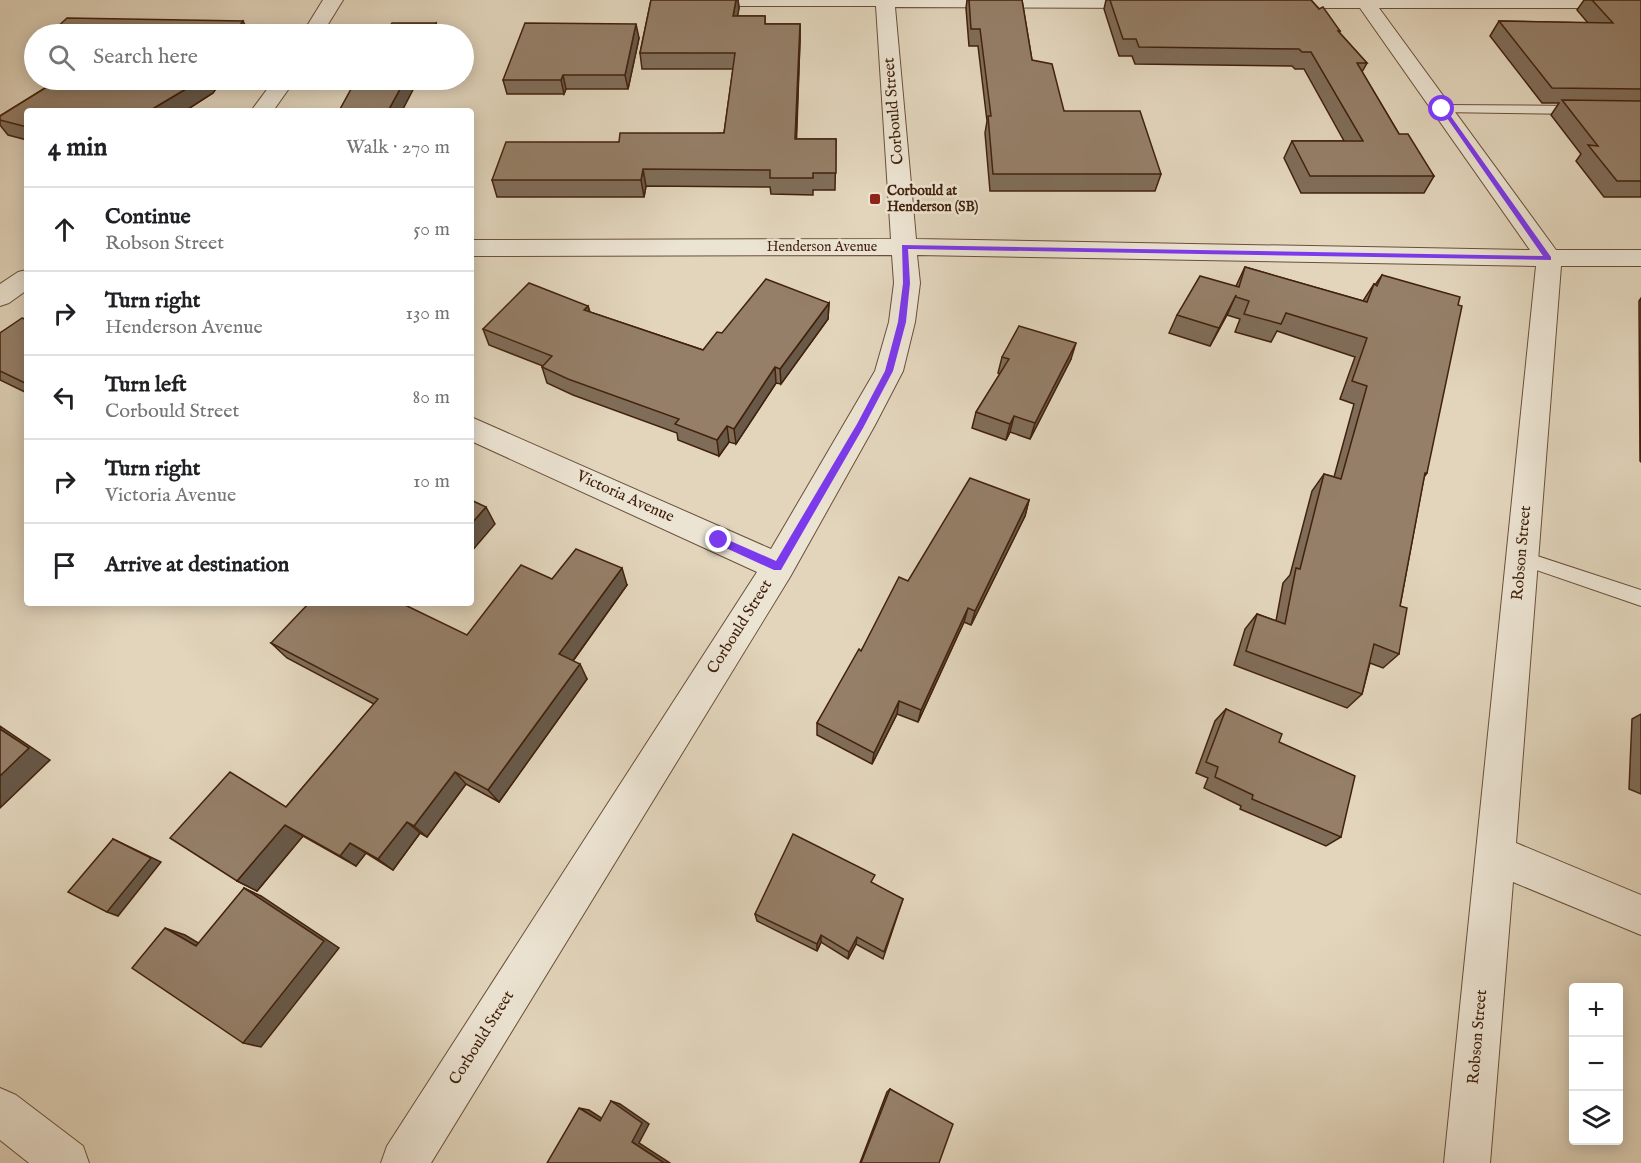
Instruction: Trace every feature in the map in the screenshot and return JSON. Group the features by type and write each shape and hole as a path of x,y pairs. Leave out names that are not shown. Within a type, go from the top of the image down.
{"street":[{"path":"318,24 333,0"},
{"path":"728,0 1167,2"},
{"name":"Corbould Street","path":"404,1163 778,567 889,371 902,322 907,283 885,0"},
{"path":"1365,1 1549,258"},
{"path":"1249,2 1641,2"},
{"path":"264,108 277,90"},
{"name":"Henderson Avenue","path":"474,248 904,247 1641,258"},
{"name":"Robson Street","path":"1467,1163 1549,258"},
{"path":"0,297 24,280"},
{"name":"Victoria Avenue","path":"474,429 778,567"},
{"path":"1494,854 1641,915"},
{"path":"0,1111 66,1163"}],"lane":[{"path":"1442,109 1594,110"},
{"path":"1522,558 1641,598"}],"building":[{"path":"651,0 736,0 733,16 765,16 765,24 800,24 795,139 836,139 836,173 813,173 813,178 770,178 770,170 643,169 641,180 492,180 506,142 619,142 620,133 724,133 735,53 640,53"},
{"path":"969,0 1022,0 1032,60 1052,64 1064,111 1140,111 1161,174 993,174 988,116 991,116 980,29 971,29"},
{"path":"1110,0 1311,0 1319,9 1323,7 1340,31 1338,31 1367,63 1357,63 1399,134 1408,134 1434,176 1310,176 1292,141 1363,141 1311,52 1302,52 1299,49 1139,47 1136,39 1123,39"},
{"path":"1592,0 1641,0 1641,89 1552,88 1499,21 1613,23"},
{"path":"67,18 243,21 241,24 61,24"},
{"path":"392,23 436,23 435,24"},
{"path":"525,23 636,24 625,75 563,75 561,80 503,80"},
{"path":"42,90 184,90 154,108 24,108 24,126 0,120 0,116"},
{"path":"351,90 400,90 390,108 341,108"},
{"path":"1562,100 1641,101 1641,181 1617,181 1588,145 1598,146"},
{"path":"1245,267 1367,302 1374,284 1377,286 1382,275 1460,297 1458,305 1462,306 1427,473 1425,473 1400,606 1407,608 1399,654 1374,644 1362,694 1246,651 1257,614 1285,624 1296,568 1300,569 1324,474 1341,479 1367,386 1352,381 1367,338 1286,313 1281,324 1244,314 1249,301 1236,297 1236,295 1219,328 1177,315 1200,276 1239,287"},
{"path":"766,279 829,303 780,369 775,367 734,429 727,426 717,440 675,424 679,419 568,379 542,367 552,356 483,329 529,283 588,306 584,310 703,350 717,332 722,333"},
{"path":"24,319 24,383 0,371 0,333"},
{"path":"1019,326 1076,343 1035,423 1014,416 1010,424 976,412 1009,359 1002,357"},
{"path":"970,478 1029,500 975,611 968,608 921,710 899,701 874,753 817,723 859,649 861,651 899,577 908,581"},
{"path":"474,501 486,507 474,521"},
{"path":"576,549 622,568 559,654 580,664 488,790 455,772 414,826 407,822 378,859 350,843 340,856 285,825 237,881 170,838 230,772 286,807 378,699 271,643 306,606 407,606 467,635 521,565 552,579"},
{"path":"1226,709 1282,734 1279,742 1355,776 1341,837 1252,799 1253,795 1215,777 1218,767 1206,762"},
{"path":"0,729 29,748 0,776"},
{"path":"793,834 875,875 871,882 903,899 884,952 857,937 849,952 821,935 817,944 755,914"},
{"path":"113,839 151,858 107,912 68,892"},
{"path":"244,888 324,941 243,1043 132,968 165,928 196,946"},
{"path":"890,1089 953,1124 939,1163 861,1163"},
{"path":"611,1101 642,1123 632,1142 664,1163 547,1163 579,1108 600,1121"}],"place":[{"name":"Corbould at Henderson (SB)","path":"875,199"}],"route":[{"path":"719,540 778,567 889,371 902,322 907,283 904,247 1549,258 1442,109"}]}
